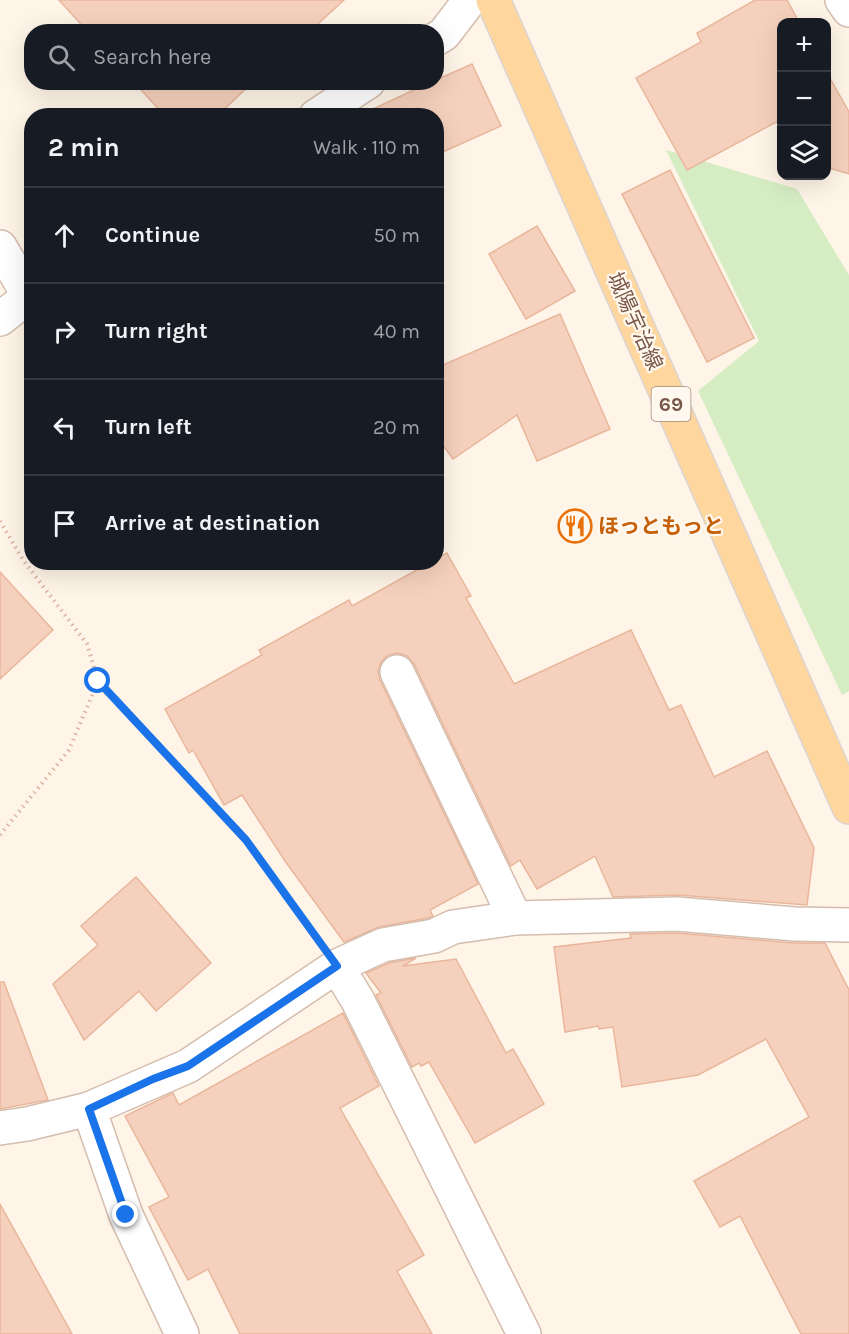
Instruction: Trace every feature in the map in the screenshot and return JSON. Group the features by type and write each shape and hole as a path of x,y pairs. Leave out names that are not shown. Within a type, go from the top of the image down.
{"main road":[{"name":"城陽宇治線","path":"493,0 849,807"}],"street":[{"path":"444,34 470,0"},
{"path":"842,0 849,10"},
{"path":"328,108 356,90"},
{"path":"0,247 24,285"},
{"path":"0,318 24,300"},
{"path":"397,672 515,918"},
{"path":"0,1128 89,1109 153,1079 188,1066 337,966 383,945 434,936 453,927 515,918 677,914 849,926"},
{"path":"337,966 358,1001 524,1334"},
{"path":"89,1109 126,1215 182,1334"}],"path":[{"path":"0,521 24,561"},
{"path":"31,570 87,644 98,681 246,840 337,966"},
{"path":"0,835 69,750 98,681"}],"green space":[{"path":"666,150 797,189 849,275 849,691 842,695 698,391 759,341"}],"building":[{"path":"59,0 344,0 318,24 81,24"},
{"path":"755,0 787,0 797,18 777,18 777,122 687,170 636,78 701,42 697,33"},
{"path":"472,64 501,126 444,151 444,108 375,108 414,90 444,90 444,76"},
{"path":"831,80 849,112 849,174 831,169"},
{"path":"141,90 245,90 225,108 158,108"},
{"path":"670,170 754,338 707,362 622,194"},
{"path":"537,226 575,291 526,319 489,254"},
{"path":"560,314 610,429 537,461 517,415 453,459 444,447 444,365"},
{"path":"447,553 471,596 466,598 514,684 631,630 669,710 681,705 714,777 767,751 814,848 807,905 678,895 613,897 595,856 537,889 520,860 511,866 414,664 407,656 398,653 388,655 381,662 378,671 380,680 478,884 430,910 433,916 379,927 344,942 285,861 242,795 224,805 193,750 189,753 165,709 262,655 259,650 349,600 352,606 417,570 444,570 444,555"},
{"path":"0,572 53,630 0,679"},
{"path":"136,877 211,963 156,1011 139,991 84,1040 53,984 98,945 81,926"},
{"path":"676,933 793,943 825,943 849,990 849,1334 801,1334 740,1216 720,1227 694,1181 809,1117 766,1039 698,1075 622,1087 613,1027 599,1029 598,1026 565,1032 554,947 631,938 630,934"},
{"path":"416,958 403,966 456,959 506,1053 513,1049 544,1104 475,1143 429,1062 421,1066 419,1063 412,1067 376,995 381,993 366,973 389,963"},
{"path":"0,982 4,982 48,1100 0,1109"},
{"path":"343,1013 379,1086 340,1108 424,1255 397,1271 432,1334 240,1334 208,1269 188,1280 149,1207 169,1197 125,1116 173,1093 179,1105"},
{"path":"0,1204 72,1334 0,1334"}],"place":[{"name":"ほっともっと","path":"575,526"}],"route":[{"path":"98,681 246,840 337,966 188,1066 153,1079 89,1109 126,1215"}]}
